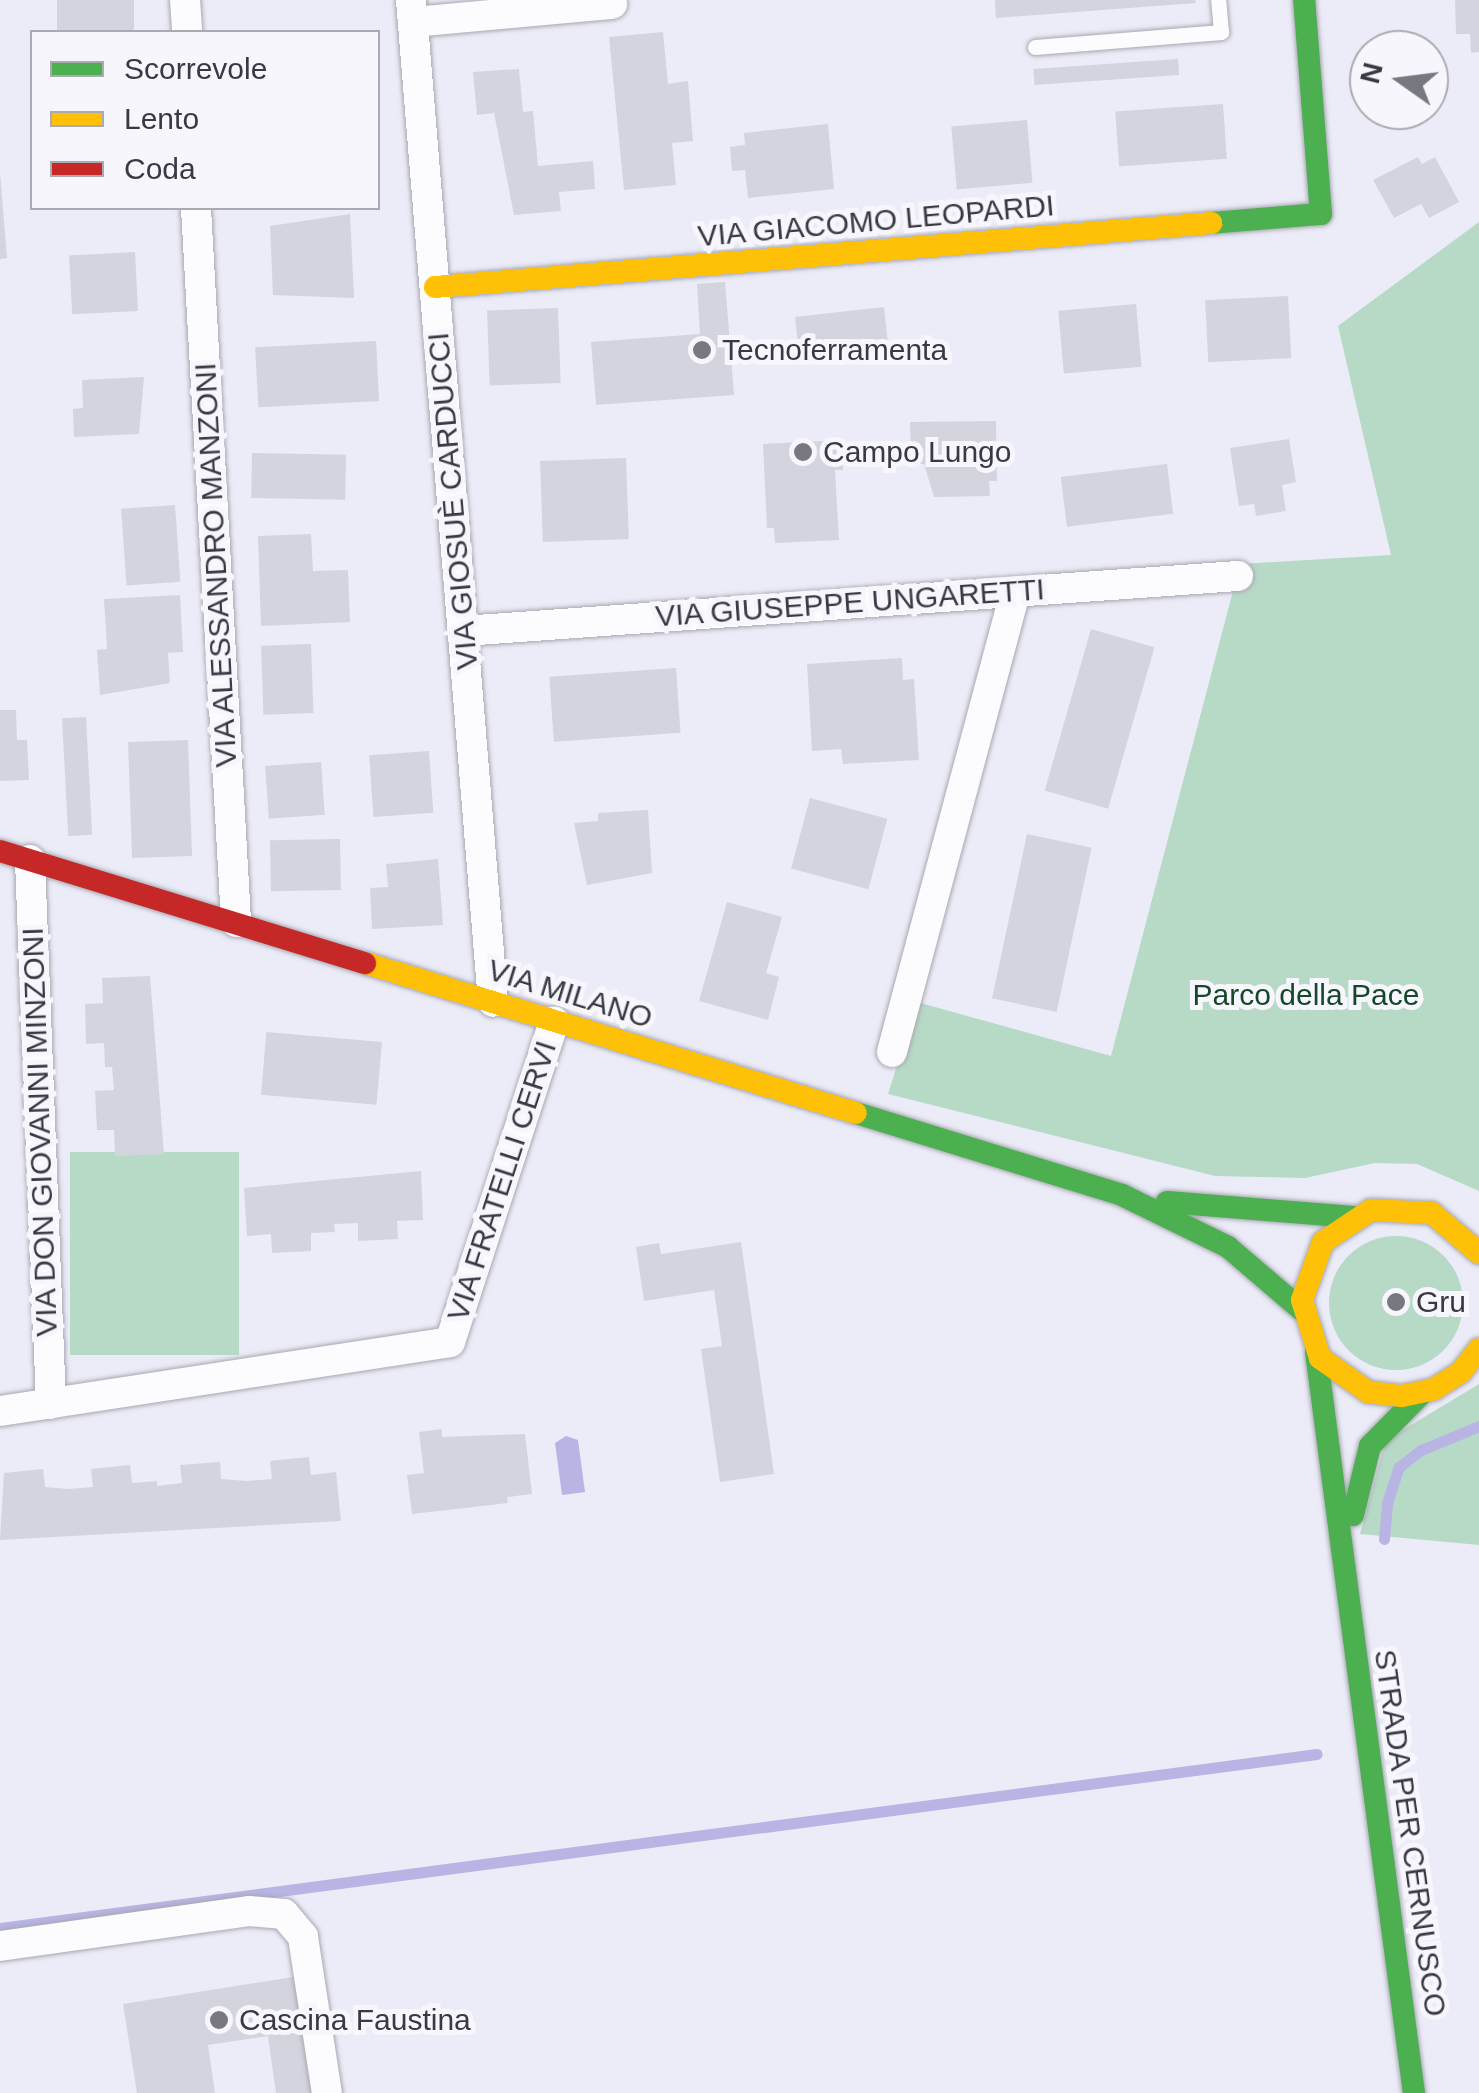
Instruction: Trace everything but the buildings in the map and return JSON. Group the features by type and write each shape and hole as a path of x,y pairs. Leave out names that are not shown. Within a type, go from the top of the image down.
{"street":[{"path":"185,0 187,30"},
{"name":"VIA GIACOMO LEOPARDI","path":"435,287 1322,214 1304,0"},
{"path":"412,11 612,4"},
{"name":"VIA GIOSUÈ CARDUCCI","path":"412,11 493,1002"},
{"name":"VIA ALESSANDRO MANZONI","path":"196,210 236,922"},
{"name":"VIA GIUSEPPE UNGARETTI","path":"463,631 1238,576"},
{"path":"892,1052 1015,592"},
{"name":"VIA MILANO","path":"0,852 1122,1196 1228,1248 1303,1312"},
{"name":"VIA DON GIOVANNI MINZONI","path":"30,860 51,1404"},
{"name":"VIA FRATELLI CERVI","path":"51,1404 450,1342 554,1020"},
{"name":"VIA MILANO","path":"1122,1196 1241,1212 1353,1217 1389,1206 1420,1209 1449,1221 1479,1253"},
{"path":"1353,1217 1326,1238 1311,1261 1303,1312 1316,1352 1334,1372 1368,1392 1422,1393 1474,1360"},
{"name":"STRADA PER CERNUSCO","path":"1316,1352 1414,2093"},
{"name":"STRADA PER CERNUSCO","path":"1348,1580 1356,1487 1366,1454 1389,1422 1422,1393"},
{"path":"0,1411 51,1404"},
{"path":"0,1946 249,1911 284,1914 303,1937 327,2093"}],"lane":[{"path":"1036,47 1221,32 1218,0"}],"green space":[{"name":"Parco della Pace","path":"1479,222 1479,1191 1417,1164 1375,1163 1305,1178 1215,1176 888,1094 917,1002 1111,1056 1240,564 1391,555 1338,326"},
{"path":"70,1152 239,1152 239,1355 70,1355"},
{"path":"1396,1236 1422,1241 1443,1256 1458,1277 1463,1303 1458,1329 1443,1350 1422,1365 1396,1370 1370,1365 1349,1350 1334,1329 1329,1303 1334,1277 1349,1256 1370,1241"},
{"path":"1479,1384 1479,1545 1360,1534 1386,1440"}],"shaded area":[{"path":"566,1436 578,1440 585,1492 562,1495 555,1443"}],"waterway":[{"path":"1384,1539 1387,1503 1399,1467 1421,1450 1479,1426"},
{"path":"0,1928 1317,1754"}],"traffic: fast":[{"path":"1211,223 1321,214 1304,0"},
{"path":"856,1113 1122,1195 1228,1247 1303,1311"},
{"path":"1167,1202 1353,1217"},
{"path":"1316,1352 1414,2093"},
{"path":"1353,1515 1370,1446 1422,1393"}],"traffic: slow":[{"path":"435,287 1211,223"},
{"path":"365,963 856,1113"},
{"path":"1479,1253 1432,1213 1371,1210 1323,1242 1302,1300 1320,1358 1368,1392 1402,1396 1434,1389 1461,1372 1479,1349"}],"traffic: jam":[{"path":"0,851 365,963"}],"place":[{"name":"Tecnoferramenta","path":"702,350"},
{"name":"Campo Lungo","path":"803,452"},
{"name":"Gru","path":"1396,1302"},
{"name":"Cascina Faustina","path":"219,2020"}]}
